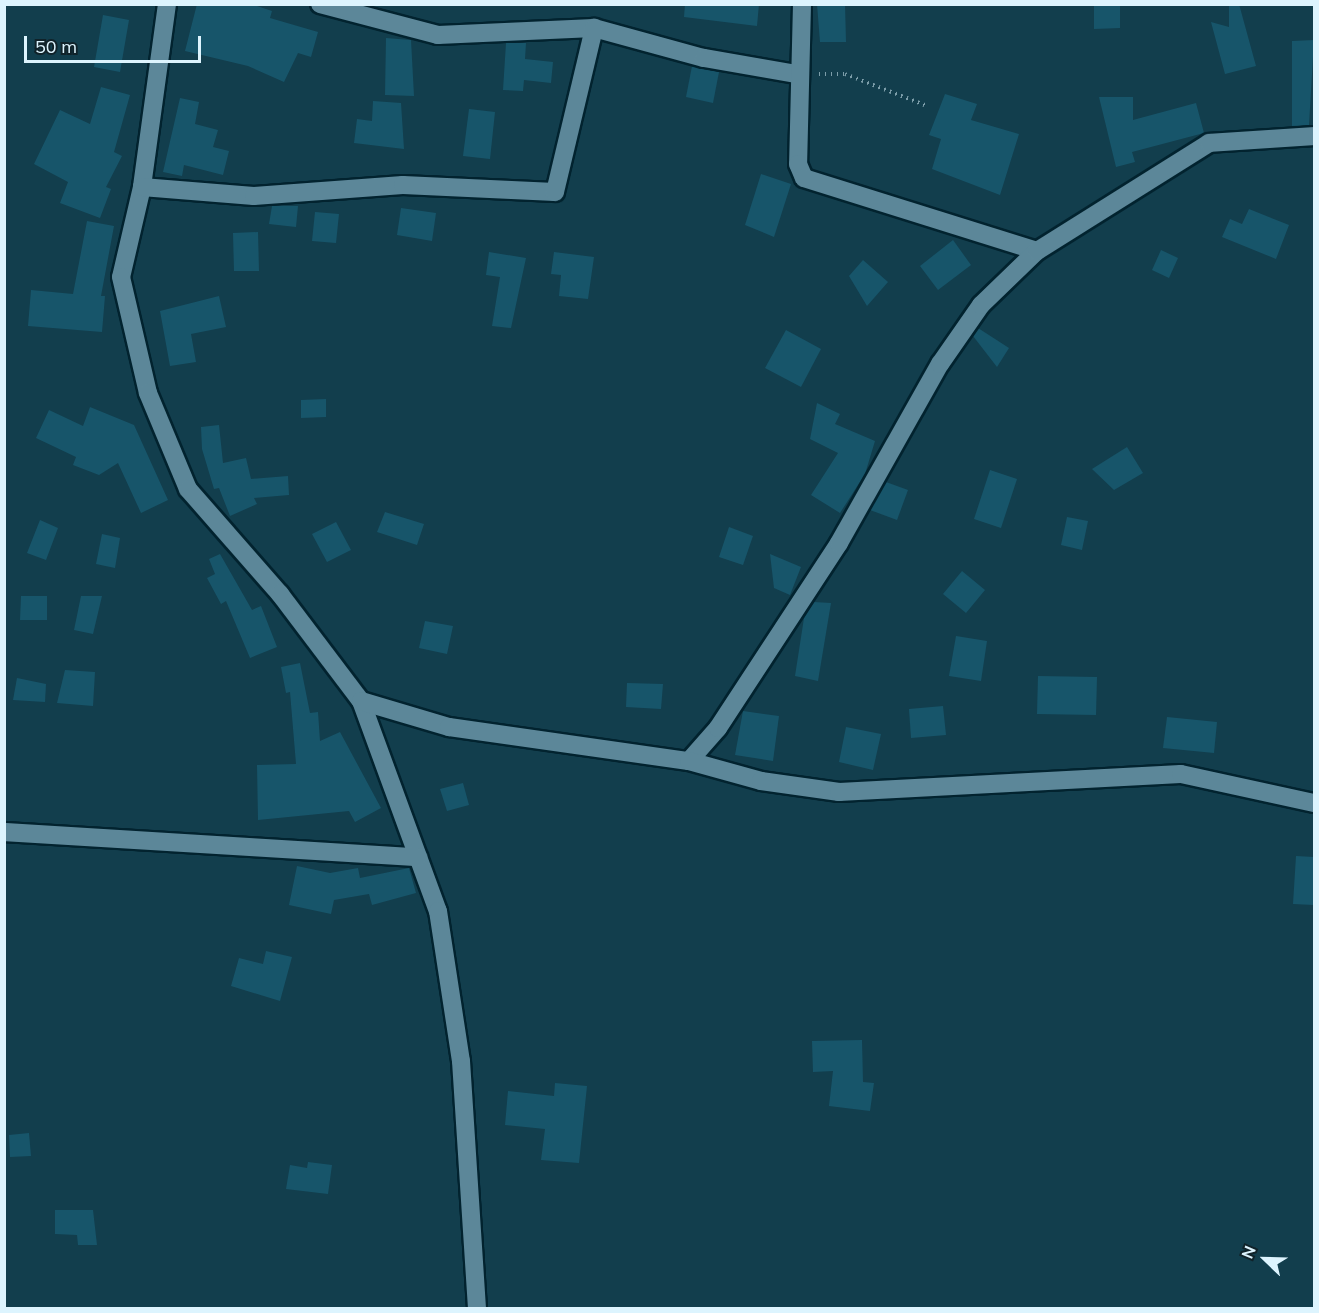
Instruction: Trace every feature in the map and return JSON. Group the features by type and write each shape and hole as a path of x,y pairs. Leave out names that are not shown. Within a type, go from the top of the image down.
{"street":[{"path":"167,4 142,187 121,277 148,393 188,489 280,594 361,701 438,911 461,1061 477,1308"},
{"path":"320,4 438,35 594,28 704,58 797,74"},
{"path":"802,4 797,74 798,165 804,178 1036,251"},
{"path":"142,187 254,196 403,185 555,192 594,28"},
{"path":"689,761 718,728 839,543 940,364 981,305 1036,251 1209,143 1314,136"},
{"path":"361,701 449,727 689,761 761,781 839,792 1181,774 1314,803"},
{"path":"4,832 418,857"}],"path":[{"path":"797,74 845,74 927,106"}],"building":[{"path":"197,4 251,4 272,11 270,18 318,32 311,57 298,53 284,82 248,66 185,51"},
{"path":"685,4 759,4 757,26 684,17"},
{"path":"817,4 845,4 846,42 820,42"},
{"path":"1094,4 1120,4 1120,28 1094,29"},
{"path":"1229,4 1239,4 1256,66 1225,74 1211,22 1229,27"},
{"path":"103,15 129,20 120,72 94,67"},
{"path":"386,38 411,40 414,96 385,95"},
{"path":"1314,40 1309,125 1292,126 1292,41"},
{"path":"506,43 526,43 525,59 553,62 551,83 524,80 523,91 503,90"},
{"path":"692,66 719,72 713,103 686,97"},
{"path":"101,87 130,95 114,152 122,156 106,187 111,189 100,218 60,203 68,182 34,164 60,110 90,124"},
{"path":"945,94 977,104 971,120 1019,134 1000,195 932,169 941,139 929,135"},
{"path":"1099,97 1133,97 1133,120 1196,103 1204,133 1132,152 1135,162 1116,167"},
{"path":"180,98 199,102 195,124 218,130 213,147 229,151 223,175 184,165 182,176 163,172"},
{"path":"373,101 401,103 404,149 354,143 357,119 372,121"},
{"path":"469,109 495,112 490,159 463,156"},
{"path":"761,174 791,184 774,237 745,225"},
{"path":"272,206 298,206 296,227 269,224"},
{"path":"401,208 436,213 432,241 397,235"},
{"path":"1249,209 1289,225 1276,259 1222,237 1230,219 1242,224"},
{"path":"315,212 339,214 336,243 312,241"},
{"path":"87,221 114,226 101,296 105,296 102,332 28,326 31,290 73,294"},
{"path":"258,232 259,271 234,271 233,233"},
{"path":"953,240 971,265 938,290 920,266"},
{"path":"1161,250 1178,258 1169,278 1152,270"},
{"path":"489,252 526,258 511,328 492,326 500,277 486,275"},
{"path":"554,252 594,257 588,299 559,296 561,275 551,274"},
{"path":"863,260 888,282 867,306 849,276"},
{"path":"219,296 226,327 191,334 196,362 170,366 160,311"},
{"path":"978,328 1009,348 997,367 973,336"},
{"path":"786,330 821,349 801,387 765,368"},
{"path":"326,399 326,417 301,418 301,400"},
{"path":"817,403 840,414 835,424 875,441 865,474 840,513 811,495 838,453 810,439"},
{"path":"90,407 134,425 168,500 141,513 118,463 99,475 73,465 76,457 36,438 49,410 83,426"},
{"path":"219,425 223,463 246,458 251,479 288,476 289,495 254,498 257,504 230,516 219,488 214,489 202,449 201,427"},
{"path":"1127,447 1143,473 1114,490 1092,469"},
{"path":"990,470 1017,479 1001,528 974,519"},
{"path":"886,482 908,490 897,520 870,510"},
{"path":"385,512 424,524 417,545 377,532"},
{"path":"1067,517 1088,521 1082,550 1061,545"},
{"path":"40,520 58,528 46,560 27,553"},
{"path":"336,522 351,550 327,562 312,534"},
{"path":"729,527 753,536 743,565 719,557"},
{"path":"102,534 120,538 115,568 96,564"},
{"path":"220,554 252,610 261,606 277,647 250,658 226,601 221,604 207,578 215,574 209,559"},
{"path":"770,554 801,567 790,595 774,588"},
{"path":"962,571 985,590 966,613 943,594"},
{"path":"21,596 47,596 47,620 20,620"},
{"path":"81,596 102,596 93,634 74,630"},
{"path":"814,602 831,603 818,681 795,676 804,618"},
{"path":"425,621 453,626 447,654 419,648"},
{"path":"956,636 987,641 981,681 949,676"},
{"path":"300,663 310,713 318,712 320,741 340,732 381,808 355,822 349,811 258,820 257,765 296,764 290,692 286,693 281,667"},
{"path":"65,670 95,672 93,706 57,703"},
{"path":"1038,676 1097,677 1096,715 1037,714"},
{"path":"17,678 46,684 45,702 13,700"},
{"path":"627,683 663,684 661,709 626,707"},
{"path":"943,706 946,735 911,738 909,709"},
{"path":"743,711 779,716 773,761 735,755"},
{"path":"1167,717 1217,722 1214,753 1163,748"},
{"path":"846,727 881,734 873,770 839,762"},
{"path":"463,783 469,805 447,811 440,789"},
{"path":"1296,856 1314,857 1314,905 1293,904"},
{"path":"297,866 330,873 358,868 360,878 409,868 416,893 372,905 369,894 334,900 331,914 289,905"},
{"path":"266,951 292,957 280,1001 231,986 239,958 263,964"},
{"path":"862,1040 863,1082 874,1083 870,1111 829,1106 833,1071 813,1072 812,1041"},
{"path":"555,1083 587,1086 579,1163 541,1160 545,1129 505,1125 508,1091 554,1096"},
{"path":"29,1133 31,1156 10,1157 9,1135"},
{"path":"308,1162 332,1165 328,1194 286,1189 290,1165 307,1168"},
{"path":"55,1210 93,1210 97,1245 78,1245 77,1235 55,1234"}]}
